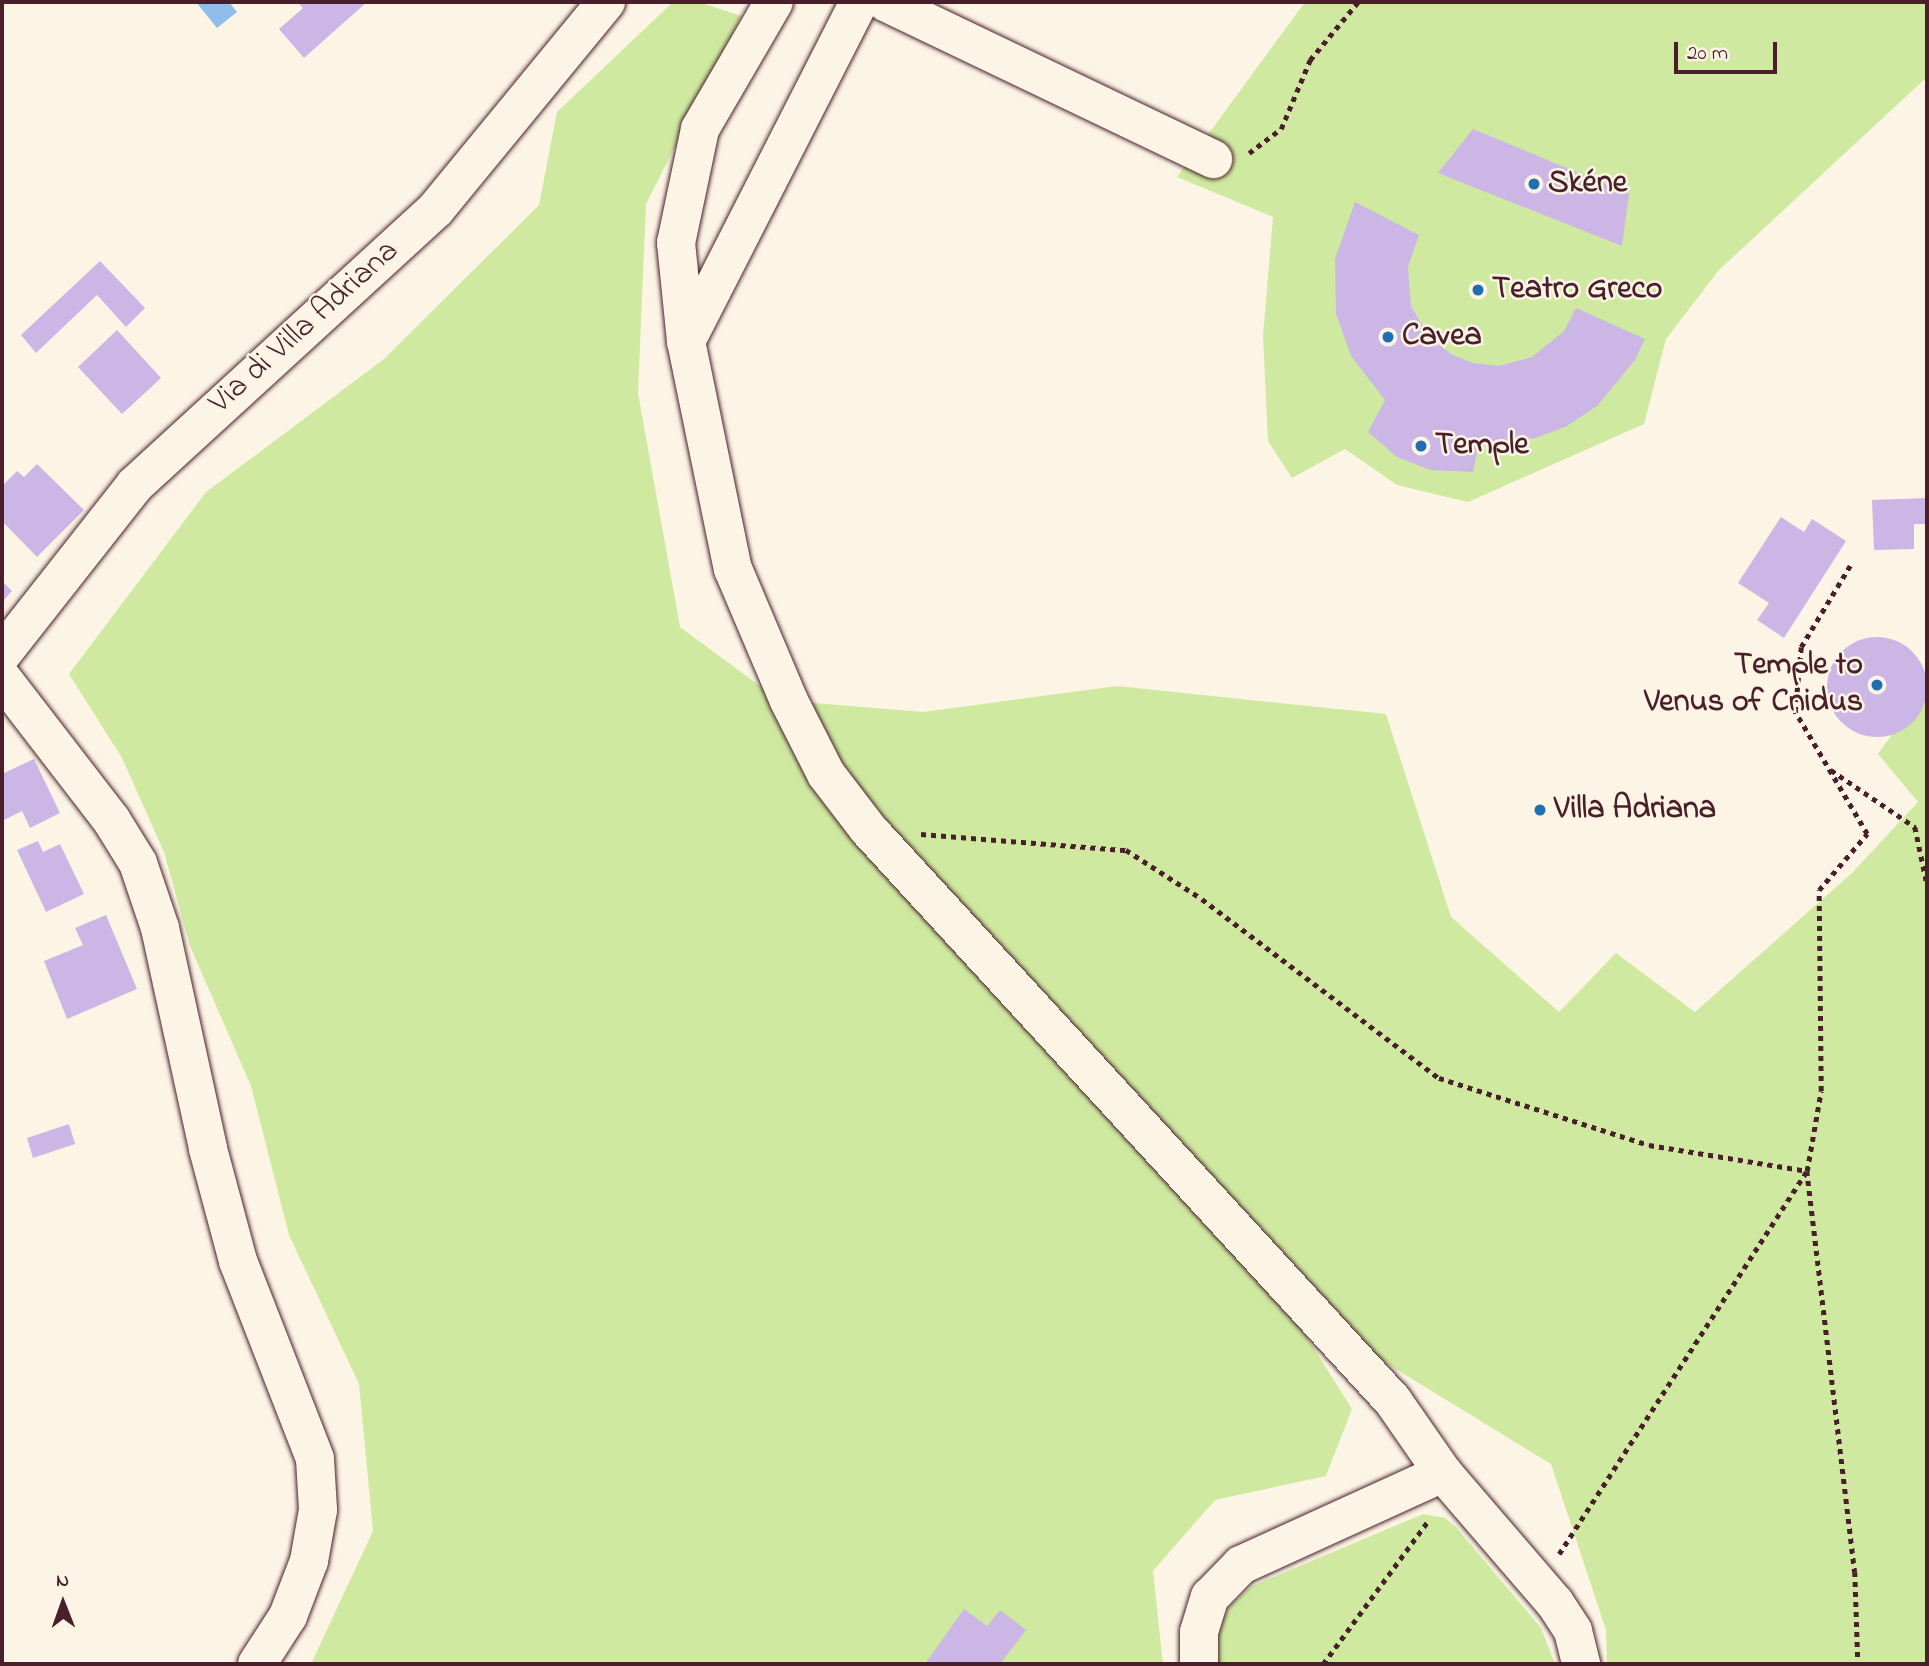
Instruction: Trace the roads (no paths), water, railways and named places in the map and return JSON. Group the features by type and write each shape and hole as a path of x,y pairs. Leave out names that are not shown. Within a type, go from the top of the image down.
{"street":[{"name":"Via di Villa Adriana","path":"2,653 135,485 436,209 606,2"},
{"path":"774,2 700,130 676,243 686,341 733,569 826,774 868,829 1393,1401 1449,1479 1573,1630 1581,1664"},
{"path":"686,341 859,2"},
{"path":"886,2 1213,159"},
{"path":"2,678 112,821 138,863 160,928 238,1261 315,1459 319,1493 309,1561 288,1616 257,1664"},
{"path":"1199,1664 1199,1632 1210,1597 1241,1565 1449,1479"}],"water":[{"path":"196,2 229,2 237,12 217,28"}],"place":[{"name":"Skéne","path":"1534,184"},
{"name":"Teatro Greco","path":"1478,290"},
{"name":"Cavea","path":"1388,337"},
{"name":"Temple","path":"1421,446"},
{"name":"Temple to Venus of Cnidus","path":"1877,685"},
{"name":"Villa Adriana","path":"1540,810"}]}
